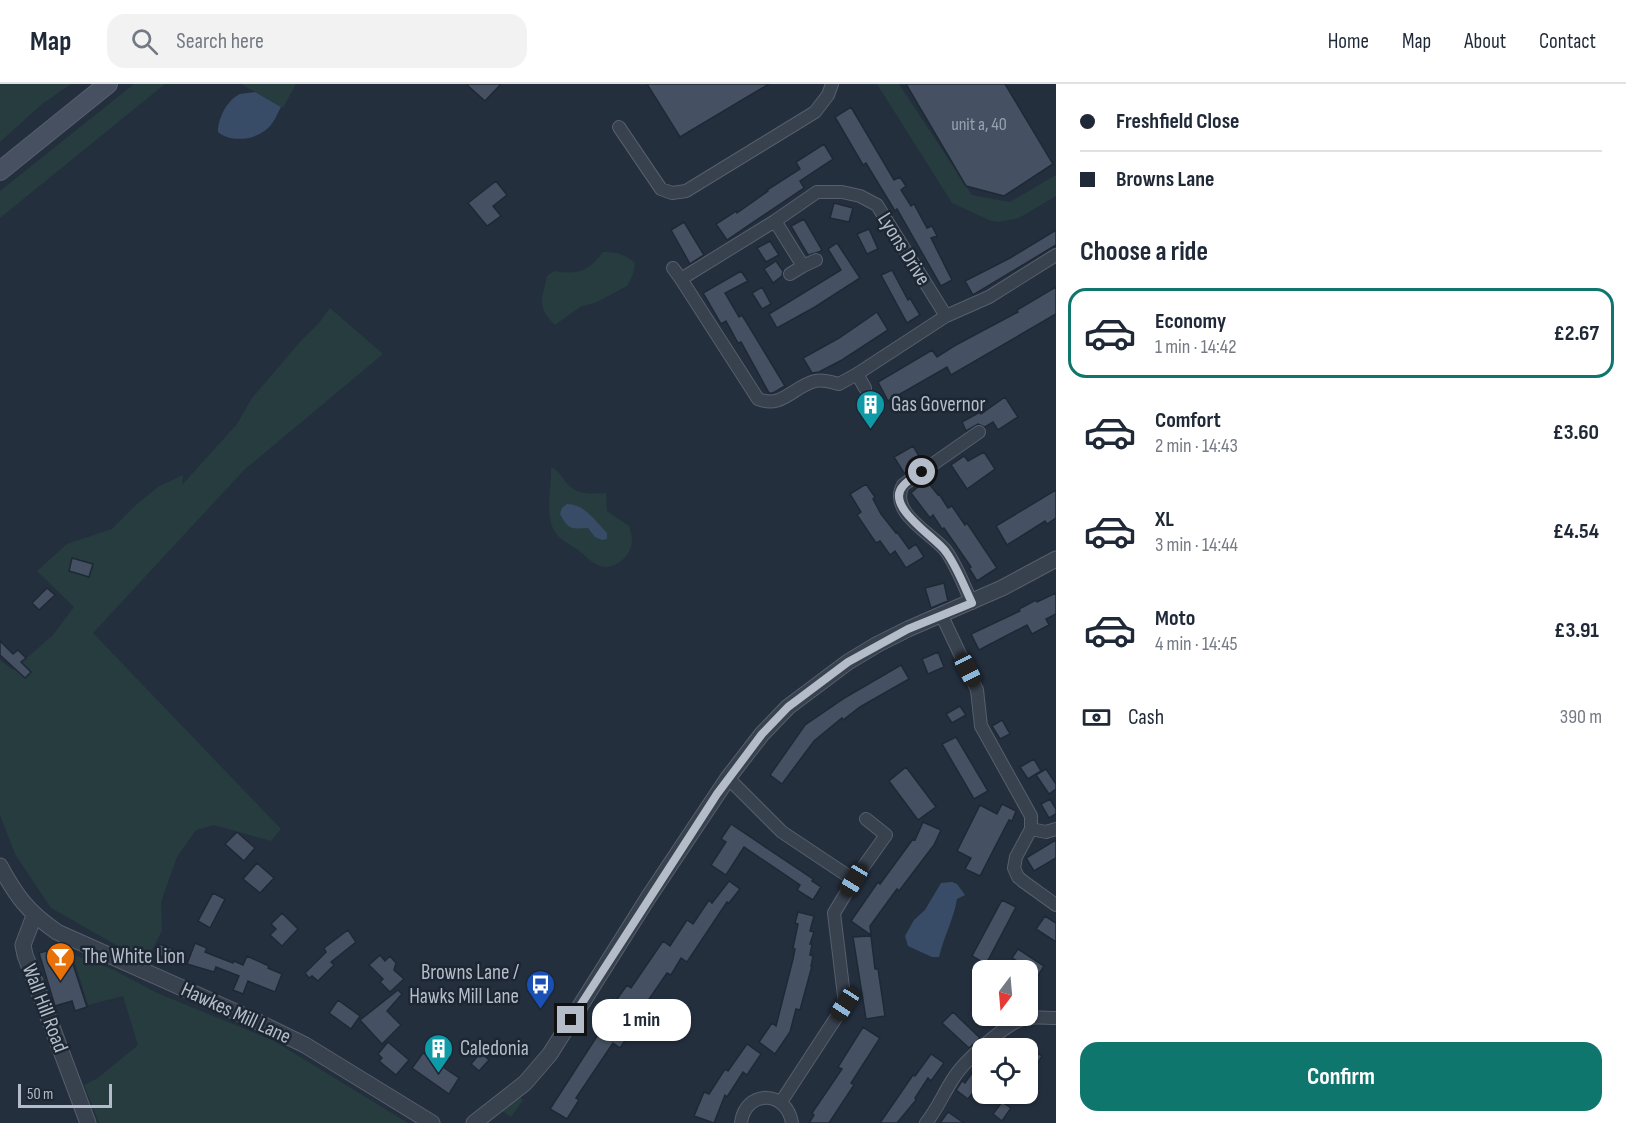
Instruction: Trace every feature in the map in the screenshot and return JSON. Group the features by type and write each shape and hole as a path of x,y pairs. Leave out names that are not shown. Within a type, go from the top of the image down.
{"main road":[{"path":"0,171 108,84"}],"street":[{"path":"619,127 661,189 672,193 686,191 815,112 828,95 832,84"},
{"name":"Lyons Drive","path":"681,279 775,221 816,192 842,192 860,196 877,205 946,316"},
{"path":"775,221 802,266"},
{"path":"673,268 758,399 767,403 778,400 813,381 824,380 838,384 946,316 989,297 1056,255"},
{"path":"790,274 816,260"},
{"path":"857,374 865,388"},
{"path":"972,603 946,552 937,541 914,523 902,505 900,495 903,485 979,432"},
{"path":"474,1123 525,1083 549,1054 648,898 728,778 762,734 788,707 818,682 878,644 1014,583 1056,559"},
{"path":"942,616 977,690 981,726 1028,809 1032,821 1031,829 1016,857 1014,868 1024,882 1056,905"},
{"path":"728,778 782,832 854,880"},
{"path":"781,1102 845,1004 834,913 886,835 866,819"},
{"path":"1031,829 1046,832 1056,829"},
{"path":"0,866 14,891 34,916"},
{"name":"Wall Hill Road","path":"34,916 23,945 25,955 88,1123"},
{"name":"Hawkes Mill Lane","path":"34,916 57,932 305,1045 432,1123"},
{"path":"926,1123 939,1107 953,1078 962,1066 992,1039 1021,1019 1056,1018"},
{"path":"741,1123 747,1107 755,1101 769,1098 781,1102 790,1112 792,1123"}],"green space":[{"path":"0,84 71,84 42,104 0,142"},
{"path":"134,84 165,84 0,218 0,191"},
{"path":"241,84 296,84 283,108"},
{"path":"877,84 899,84 972,195 1010,202 1056,175 1056,196 1019,218 999,222 991,221 952,203"},
{"path":"603,252 620,254 635,263 627,286 597,302 580,307 555,325 545,313 542,302 547,276 554,271 570,273 587,268"},
{"path":"330,308 383,354 244,470 93,633 281,829 271,841 214,825 196,830 177,857 161,902 162,931 147,959 116,945 51,908 15,854 0,815 0,660 13,670 53,635 74,607 37,571 67,544 112,529 158,487 183,475 182,485 237,424 252,398"},
{"path":"551,467 573,489 589,493 606,493 607,511 629,526 632,540 630,550 624,559 615,565 605,567 597,565 562,540 555,532 549,509"},
{"path":"72,954 114,970 157,993 274,1041 408,1123 99,1123 84,1085 98,1078 138,1045 123,996 88,1005"},
{"path":"518,1095 523,1100 511,1117 501,1110"}],"water":[{"path":"255,92 281,107 270,126 257,135 243,139 230,138 218,132 222,115 231,100 240,94"},
{"path":"567,504 579,507 589,514 607,533 607,539 602,540 595,537 588,528 568,526 560,514 562,508"},
{"path":"941,883 957,884 965,895 957,899 939,957 932,957 908,946 905,936 914,920 925,910"}],"building":[{"path":"466,84 501,84 485,101"},
{"path":"647,84 769,84 680,137"},
{"path":"906,84 1005,84 1053,164 1004,196 966,186"},
{"path":"851,107 894,180 900,177 906,186 901,190 911,206 914,204 927,228 932,226 937,236 931,238 952,280 941,286 897,209 895,211 866,163 863,165 835,117"},
{"path":"824,144 833,159 800,181 804,188 727,240 716,224 736,211 737,213 800,169 796,162"},
{"path":"496,181 507,195 493,206 501,216 487,226 468,203"},
{"path":"834,203 853,208 849,222 830,218"},
{"path":"804,219 822,250 819,252 808,255 791,226"},
{"path":"684,222 704,255 690,264 671,230"},
{"path":"869,229 878,249 867,254 857,234"},
{"path":"1056,230 1056,245 973,295 965,281 1010,258"},
{"path":"770,241 779,255 766,262 757,248"},
{"path":"837,243 860,278 777,328 769,314 841,270 828,249"},
{"path":"776,261 783,271 782,276 773,283 764,269"},
{"path":"892,270 908,300 910,298 920,315 907,323 881,275"},
{"path":"741,271 748,281 725,293 739,317 742,315 785,386 773,393 769,393 741,342 738,343 726,321 721,324 703,293"},
{"path":"762,287 771,304 762,309 752,293"},
{"path":"1056,287 1056,314 951,375 947,367 888,401 878,382 932,350 937,357 1018,312 1017,310"},
{"path":"877,312 888,330 842,360 819,372 812,373 803,358 839,338"},
{"path":"1005,397 1018,417 998,430 993,422 985,427 978,424 966,431 962,422 980,412 981,414"},
{"path":"913,446 922,461 904,473 894,457"},
{"path":"984,452 995,469 967,489 951,465 964,456 968,461"},
{"path":"926,480 948,508 952,506 965,525 967,523 997,568 977,581 969,568 971,567 944,528 942,529 933,515 930,518 911,493"},
{"path":"866,484 875,497 873,499 881,514 896,533 909,549 916,544 924,557 906,568 895,551 890,555 880,541 876,543 857,515 861,512 850,494"},
{"path":"1056,490 1056,518 1047,524 1045,521 1007,545 996,526"},
{"path":"72,558 93,564 89,577 69,571"},
{"path":"944,583 948,601 931,608 925,588"},
{"path":"47,588 55,595 39,610 32,603"},
{"path":"1056,593 1056,614 1046,619 1049,625 1032,634 1027,625 979,650 971,634 1020,611 1019,609 1036,600 1037,602"},
{"path":"0,641 13,654 18,650 26,658 21,662 31,672 25,678 0,655"},
{"path":"938,652 944,667 928,674 922,659"},
{"path":"901,665 909,679 860,707 843,720 842,718 814,741 782,784 770,775 805,725 846,697"},
{"path":"960,706 966,715 952,723 946,714"},
{"path":"1002,720 1010,734 1000,739 992,726"},
{"path":"956,737 988,791 974,799 942,744"},
{"path":"1034,759 1041,771 1028,779 1020,767"},
{"path":"906,767 936,807 918,820 889,781"},
{"path":"1046,769 1056,784 1056,789 1049,794 1036,775"},
{"path":"1050,799 1056,809 1056,814 1049,818 1041,804"},
{"path":"1002,804 1016,811 980,876 965,869 971,858 957,851 980,805 997,814"},
{"path":"923,822 941,830 934,845 870,926 871,935 851,921 878,882 880,884 913,839 915,840"},
{"path":"731,824 813,879 812,881 821,887 813,900 797,890 800,885 744,847 726,875 711,865 726,842 721,839"},
{"path":"237,832 255,848 244,861 225,844"},
{"path":"1056,840 1056,858 1034,871 1026,858"},
{"path":"257,863 274,878 260,893 243,879"},
{"path":"729,881 740,889 729,903 727,902 687,962 681,958 671,975 667,973 634,1021 637,1023 620,1048 613,1043 576,1098 579,1100 567,1119 550,1109 599,1033 604,1024 601,1022 627,985 631,988 663,941 670,946 687,920 693,924 709,900 712,903"},
{"path":"213,893 225,899 210,928 198,921"},
{"path":"1002,900 1016,907 988,960 979,960 972,956"},
{"path":"798,912 814,916 810,931 814,932 810,944 812,944 810,955 813,956 812,966 800,1010 796,1009 790,1032 775,1054 759,1042 772,1023 776,1026 795,949 793,948 798,924 795,923"},
{"path":"282,913 298,929 282,946 270,935 276,929 271,924"},
{"path":"1045,916 1056,923 1056,942 1036,929"},
{"path":"348,930 356,942 331,962 334,965 318,981 312,976 309,978 305,973 326,952 324,948"},
{"path":"871,936 885,1016 866,1019 853,937"},
{"path":"195,943 207,948 205,952 233,963 234,961 243,965 247,956 269,966 268,968 282,974 275,992 248,981 243,994 233,990 239,976 216,967 214,972 187,964"},
{"path":"159,944 173,949 169,959 155,954"},
{"name":"The White Lion","path":"58,948 60,954 69,952 87,1007 75,1011 72,1001 55,1006 39,953"},
{"path":"1018,949 1035,960 1015,960 1012,958"},
{"path":"380,955 385,961 390,956 396,963 394,970 404,979 390,992 380,982 383,979 369,965"},
{"path":"1038,962 1044,966 1038,976"},
{"path":"398,990 402,994 387,1011 401,1025 382,1044 360,1020"},
{"path":"338,1000 360,1016 351,1029 329,1013"},
{"path":"953,1012 980,1038 972,1038 972,1045 969,1048 942,1023"},
{"path":"863,1027 880,1038 851,1083 854,1085 829,1123 809,1123 814,1115 812,1113 842,1069 838,1067"},
{"path":"388,1042 409,1060 396,1075 379,1061 382,1058 378,1054"},
{"path":"747,1044 761,1054 747,1075 743,1072 727,1097 725,1095 714,1123 694,1116 704,1092 709,1094 725,1069 728,1071"},
{"path":"481,1052 489,1060 479,1071 471,1064"},
{"name":"Caledonia","path":"423,1053 459,1078 449,1094 412,1068"},
{"path":"931,1054 944,1063 931,1081 928,1078 915,1098 916,1100 897,1123 880,1123 913,1075 915,1076"},
{"path":"972,1073 972,1094 968,1099 956,1090 962,1081 965,1083"},
{"path":"1000,1104 1011,1108 1002,1121 993,1114"},
{"path":"948,1112 964,1123 940,1123"}],"place":[{"name":"Gas Governor","path":"870,430"},
{"name":"The White Lion","path":"61,982"},
{"name":"Browns Lane / Hawks Mill Lane","path":"540,1010"},
{"name":"Caledonia","path":"439,1074"}],"route":[{"path":"571,1020 717,794 747,751 762,734 788,707 818,682 848,662 908,629 972,603 946,552 937,541 914,523 902,505 900,490 903,485 922,472"}]}
